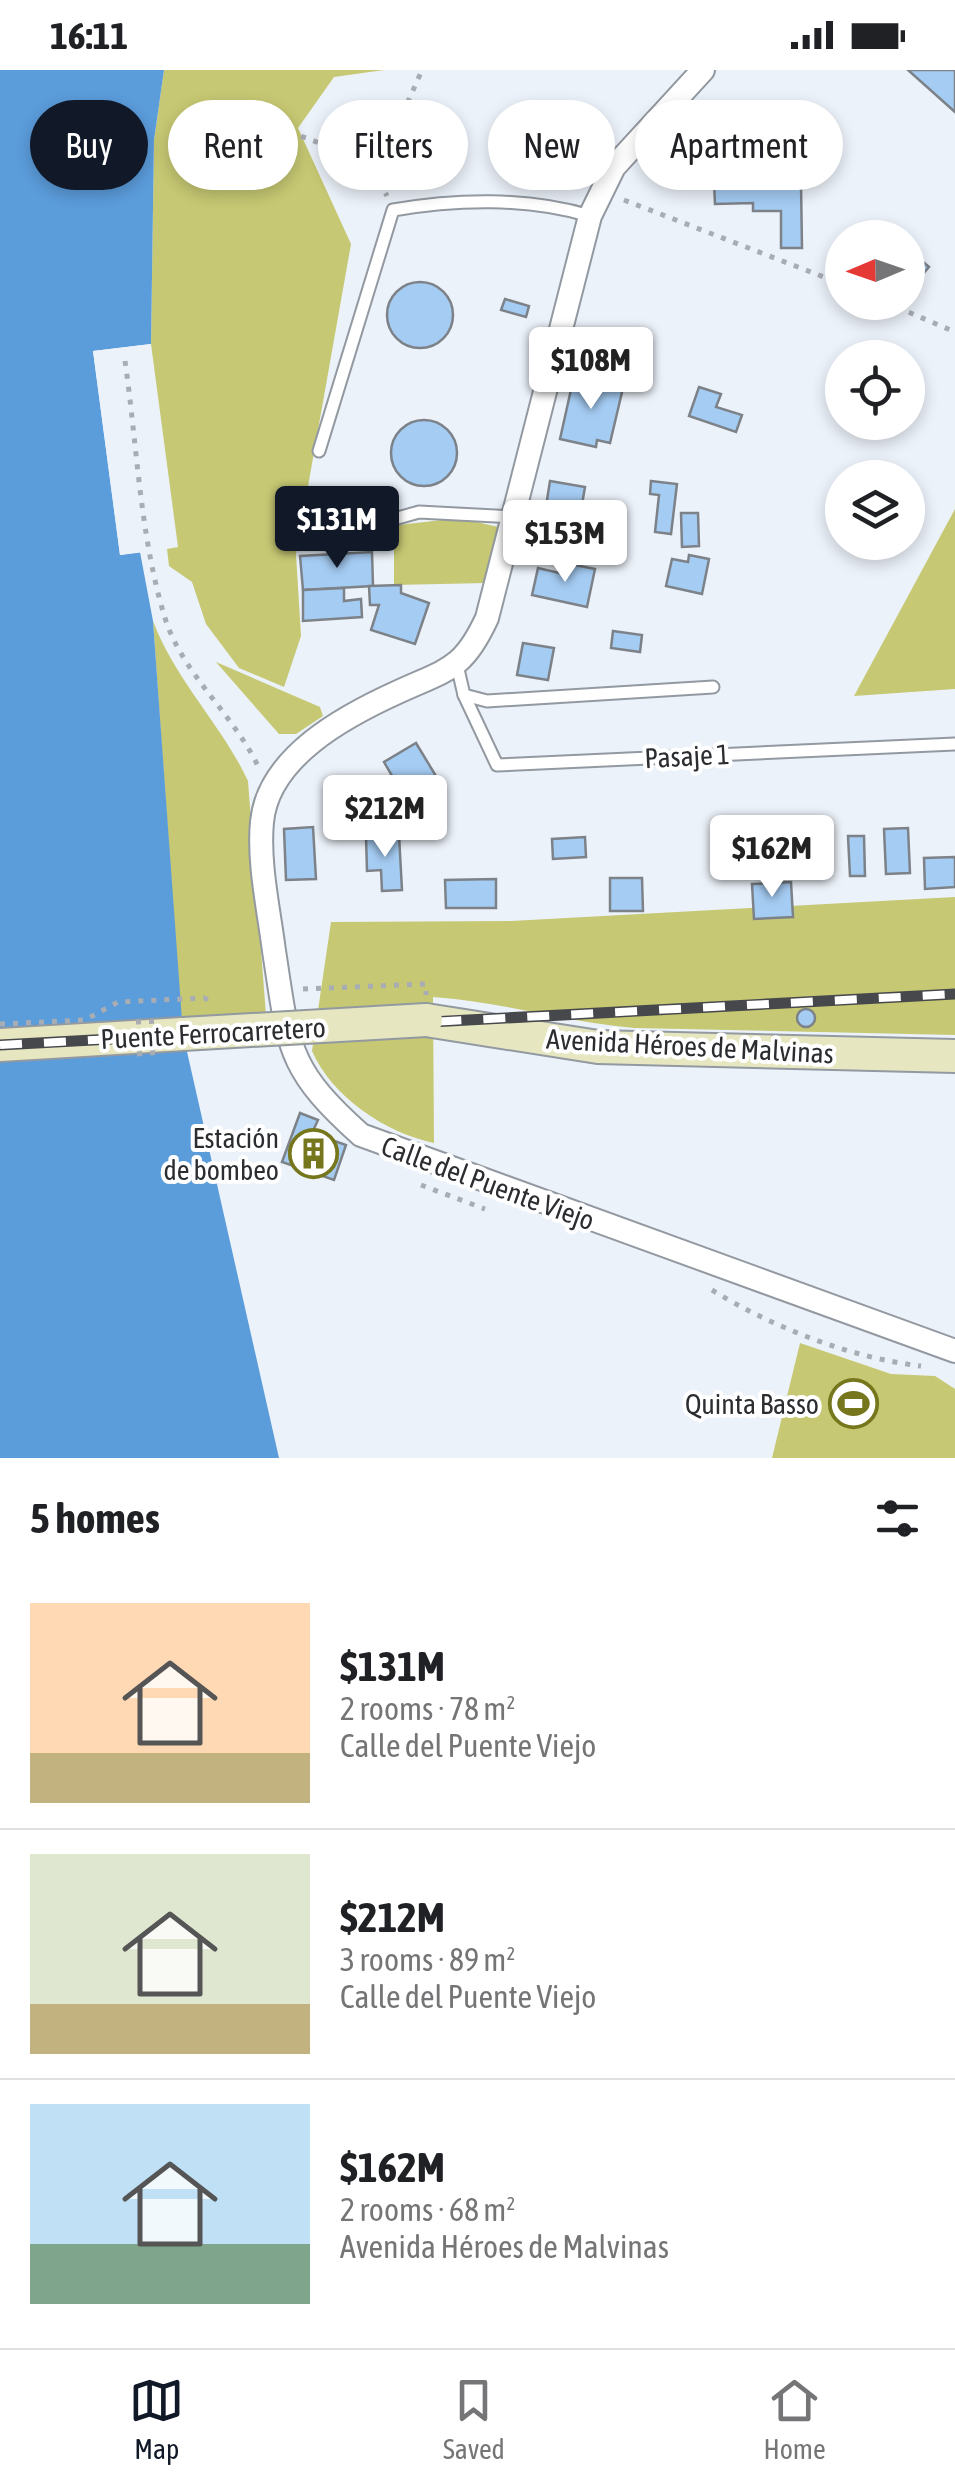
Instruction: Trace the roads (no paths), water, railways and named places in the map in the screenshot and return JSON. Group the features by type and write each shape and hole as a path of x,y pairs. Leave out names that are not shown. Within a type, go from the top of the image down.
{"main road":[{"name":"Puente Ferrocarretero","path":"0,1045 426,1010"},
{"name":"Avenida Héroes de Malvinas","path":"426,1010 598,1047 955,1056"}],"street":[{"path":"457,665 471,653 487,618 590,216 614,168 703,70"},
{"name":"Calle del Puente Viejo","path":"457,665 384,698 316,736 270,791 262,822 280,990 298,1068 324,1102 360,1136 955,1351"}],"lane":[{"path":"319,450 393,210 431,203 551,204 590,216"},
{"path":"348,532 419,512 514,518"},
{"path":"457,665 464,695 487,701 714,687"},
{"name":"Pasaje 1","path":"464,695 497,764 955,744"}],"water":[{"path":"0,70 164,70 154,140 151,344 93,351 120,555 140,552 153,621 183,1034 279,1458 0,1458"}],"railway":[{"path":"0,1045 955,994"}],"place":[{"name":"Estación de bombeo","path":"314,1154"},
{"name":"Quinta Basso","path":"854,1404"}]}
